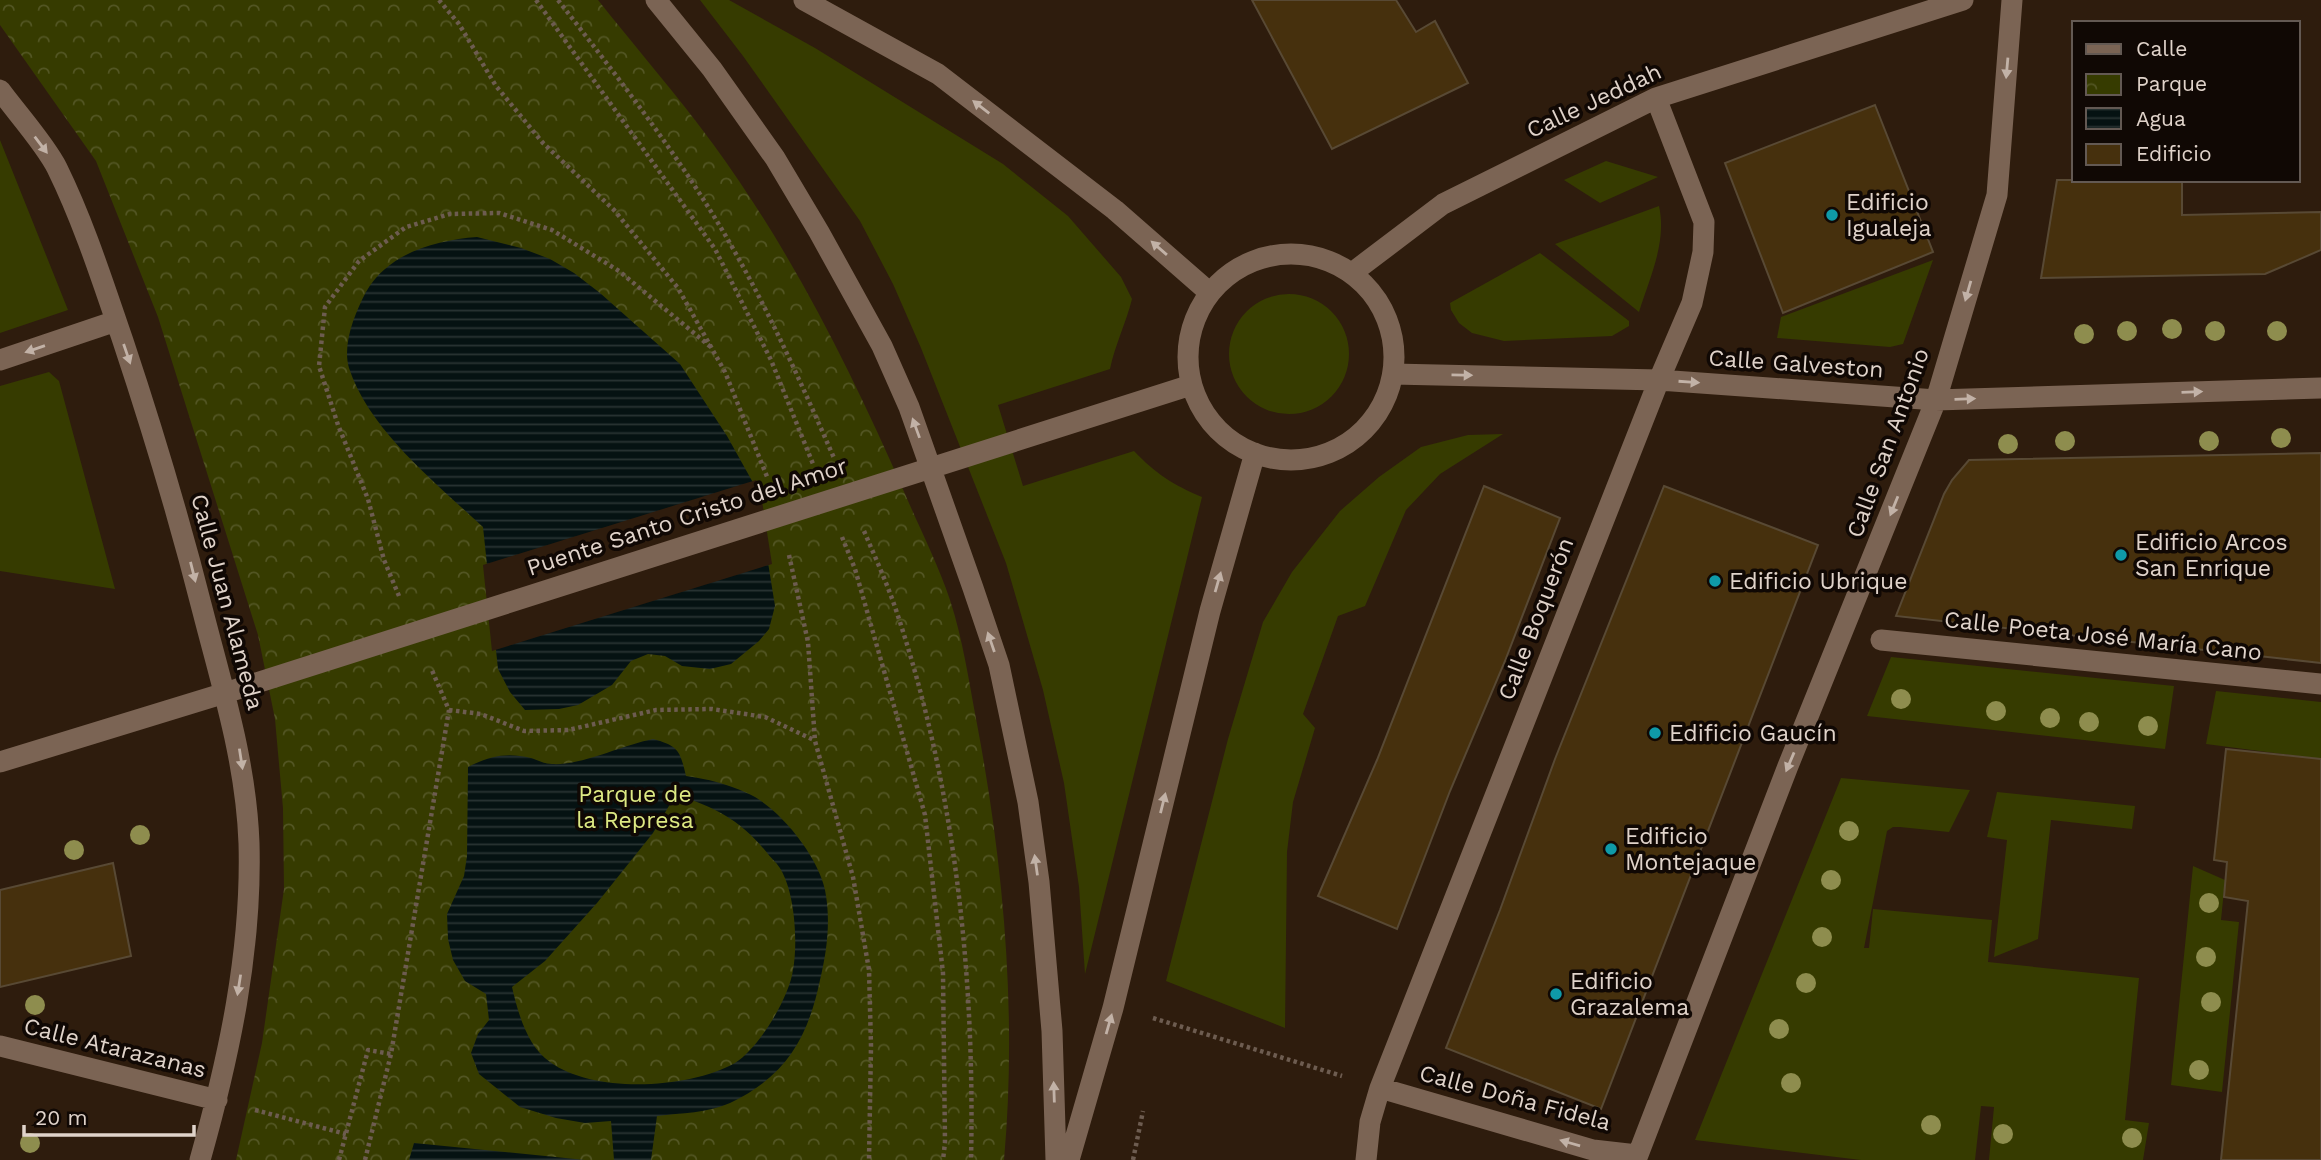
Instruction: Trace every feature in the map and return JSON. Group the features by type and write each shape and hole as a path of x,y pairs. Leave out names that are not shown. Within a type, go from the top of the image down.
{"street":[{"path":"656,0 712,69 775,158 882,346 909,407 973,589 999,666 1028,802 1039,882 1051,1017 1056,1160"},
{"path":"804,0 938,74 1115,210 1210,293"},
{"name":"Calle Jeddah","path":"1352,273 1443,204 1656,98 1963,0"},
{"name":"Calle San Antonio","path":"1637,1158 1788,766 1936,400 1997,195 2012,0"},
{"name":"Calle Juan Alameda","path":"0,90 55,165 102,278 184,534 238,743 246,789 249,900 243,963 217,1100 200,1160"},
{"name":"Calle Boquerón","path":"1366,1160 1370,1122 1380,1088 1659,380 1692,303 1703,251 1704,222 1656,98"},
{"path":"1293,253 1324,259 1352,273 1372,293 1387,317 1394,345 1394,374 1384,403 1367,427 1343,446 1315,457 1284,460 1255,453 1227,437 1205,414 1191,385 1187,353 1194,321 1210,293 1234,271 1262,258 1293,253"},
{"path":"0,360 116,321"},
{"name":"Calle Galveston","path":"1394,374 1659,380 1936,400 2321,388"},
{"name":"Puente Santo Cristo del Amor","path":"0,762 225,693 1191,385"},
{"path":"1069,1160 1113,1008 1210,611 1255,453"},
{"name":"Calle Poeta José María Cano","path":"1881,640 2321,684"},
{"name":"Calle Atarazanas","path":"0,1046 217,1100"},
{"name":"Calle Doña Fidela","path":"1380,1088 1593,1150 1637,1158"}],"path":[{"path":"439,0 459,24 496,86 543,143 614,210 678,288 725,372 765,466 771,491"},
{"path":"536,0 715,249 771,360 816,471"},
{"path":"558,0 640,107 706,203 762,301 839,469"},
{"path":"404,607 384,560 368,499 338,425 319,366 324,307 359,261 406,227 450,214 499,213 552,230 619,271 712,348"},
{"path":"859,520 896,608 928,717 956,863 967,983 972,1098 971,1160"},
{"path":"840,532 855,569 925,815 943,973 943,1160"},
{"path":"789,554 808,642 815,741 853,877 869,970 872,1046 869,1160"},
{"path":"365,1160 391,1054 449,710 430,664"},
{"path":"449,710 481,714 524,731 568,730 656,710 712,709 765,717 815,741"},
{"path":"1113,1008 1380,1088"},
{"path":"340,1160 368,1050 391,1054"},
{"path":"217,1100 346,1134"},
{"path":"1133,1160 1143,1111"}],"green space":[{"name":"Parque de la Represa","path":"0,0 598,0 713,144 769,227 819,314 864,403 950,600 977,724 1001,887 1009,1051 1004,1160 236,1160 262,1043 284,889 283,808 275,719 258,635 158,317 96,161 0,25"},
{"path":"700,0 729,0 815,48 1003,164 1068,216 1121,277 1132,299 1110,369 998,405 1023,486 1134,451 1165,478 1202,497 1085,974 1079,887 1064,783 1043,690 1006,563 921,348 893,284 860,221"},
{"path":"0,140 68,310 0,333"},
{"path":"1606,161 1658,177 1600,203 1564,180"},
{"path":"1659,206 1659,246 1639,312 1555,244"},
{"path":"1540,253 1629,321 1629,326 1612,336 1504,341 1472,333 1459,323 1450,303"},
{"path":"1933,260 1903,344 1890,347 1777,338 1781,317"},
{"path":"1289,294 1312,298 1332,311 1345,331 1349,354 1345,377 1332,397 1312,410 1289,414 1266,410 1246,397 1233,377 1229,354 1233,331 1246,311 1266,298"},
{"path":"49,372 59,381 115,589 0,571 0,386"},
{"path":"1503,434 1440,474 1406,510 1365,606 1338,616 1303,714 1315,728 1293,802 1287,852 1285,1028 1166,981 1228,739 1263,622 1292,572 1340,511 1379,477 1421,447 1468,435"},
{"path":"1891,657 2174,686 2165,749 1867,716"},
{"path":"2216,691 2321,702 2321,759 2206,744"},
{"path":"1841,778 1970,790 1949,832 1900,827 1887,831 1864,948 1869,948 1873,909 1992,920 1988,962 2139,978 2125,1120 2149,1123 2143,1160 1989,1160 1994,1107 1981,1106 1975,1160 1861,1160 1695,1140"},
{"path":"1997,792 2135,806 2132,829 2051,820 2038,939 1994,957 2007,840 1987,837"},
{"path":"2193,866 2225,880 2221,920 2239,922 2222,1092 2171,1085"}],"water":[{"path":"477,237 521,248 550,259 600,293 680,364 727,436 756,488 775,606 769,629 731,664 710,669 682,666 665,656 648,654 631,661 612,685 578,705 559,709 525,710 510,692 498,669 483,527 406,455 388,434 359,391 347,359 348,339 358,309 366,292 387,267 430,245"},
{"path":"653,739 668,744 680,755 686,776 717,782 747,793 772,809 784,821 806,848 821,877 827,901 827,935 822,969 809,1020 792,1053 780,1068 766,1081 730,1103 704,1111 657,1116 651,1160 614,1160 611,1121 585,1123 520,1107 479,1074 471,1053 478,1034 489,1020 486,994 465,981 453,960 448,939 447,914 464,876 467,856 468,767 506,755 522,756 549,764 563,764","holes":["676,794 727,816 748,832 781,870 792,905 795,933 793,970 786,994 772,1021 754,1046 735,1063 715,1072 667,1083 641,1084 615,1083 569,1072 550,1062 535,1047 521,1018 512,987 545,961 597,903 653,833"]},
{"path":"414,1143 585,1160 409,1160"}],"pier":[{"path":"756,480 760,488 772,564 492,651 483,565"}],"building":[{"path":"1252,0 1396,0 1416,32 1435,21 1468,83 1332,149"},
{"name":"Edificio Igualeja","path":"1875,105 1933,252 1783,313 1725,163"},
{"path":"2057,180 2182,182 2182,215 2321,212 2321,250 2265,274 2041,278"},
{"name":"Edificio Arcos San Enrique","path":"2321,453 2321,663 1896,616 1944,494 1969,460"},
{"path":"1484,486 1560,518 1397,929 1318,896 1377,760"},
{"path":"1664,486 1818,545 1601,1109 1446,1048 1555,759"},
{"path":"2226,749 2321,759 2321,1160 2221,1160 2248,901 2224,897 2227,862 2214,860"},
{"path":"113,863 131,956 0,987 0,890"}],"place":[{"name":"Edificio Igualeja","path":"1832,215"},
{"name":"Edificio Arcos San Enrique","path":"2121,555"},
{"name":"Edificio Ubrique","path":"1715,581"},
{"name":"Edificio Gaucín","path":"1655,733"},
{"name":"Edificio Montejaque","path":"1611,849"},
{"name":"Edificio Grazalema","path":"1556,994"}]}
